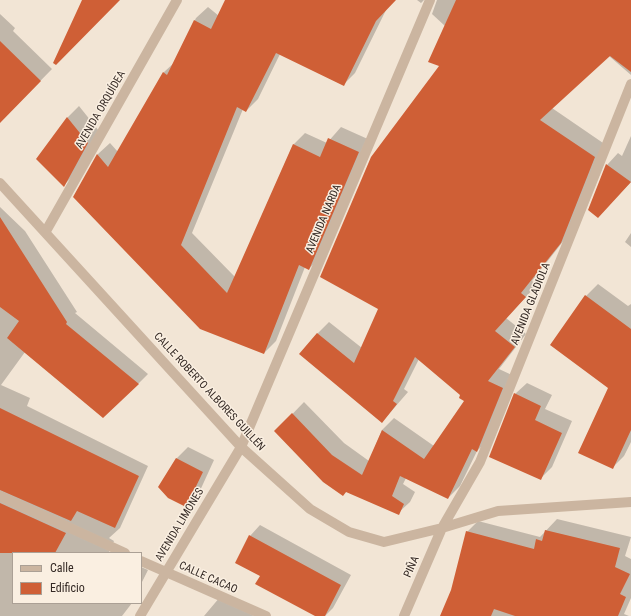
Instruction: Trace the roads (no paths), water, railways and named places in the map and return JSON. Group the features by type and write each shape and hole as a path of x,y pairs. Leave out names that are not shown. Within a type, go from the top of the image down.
{"street":[{"name":"AVENIDA ORQUÍDEA","path":"46,231 177,0"},
{"name":"AVENIDA NARDA","path":"241,447 430,0"},
{"name":"AVENIDA GLADIOLA","path":"442,528 480,462 631,84"},
{"name":"CALLE ROBERTO ALBORES GUILLÉN","path":"0,183 46,231 241,447 310,508 349,532 384,542 442,528 498,511 631,502"},
{"name":"AVENIDA LIMONES","path":"140,616 241,447"},
{"path":"0,496 123,552"},
{"name":"PIÑA","path":"404,616 442,528"},
{"name":"CALLE CACAO","path":"142,561 266,616"}]}
